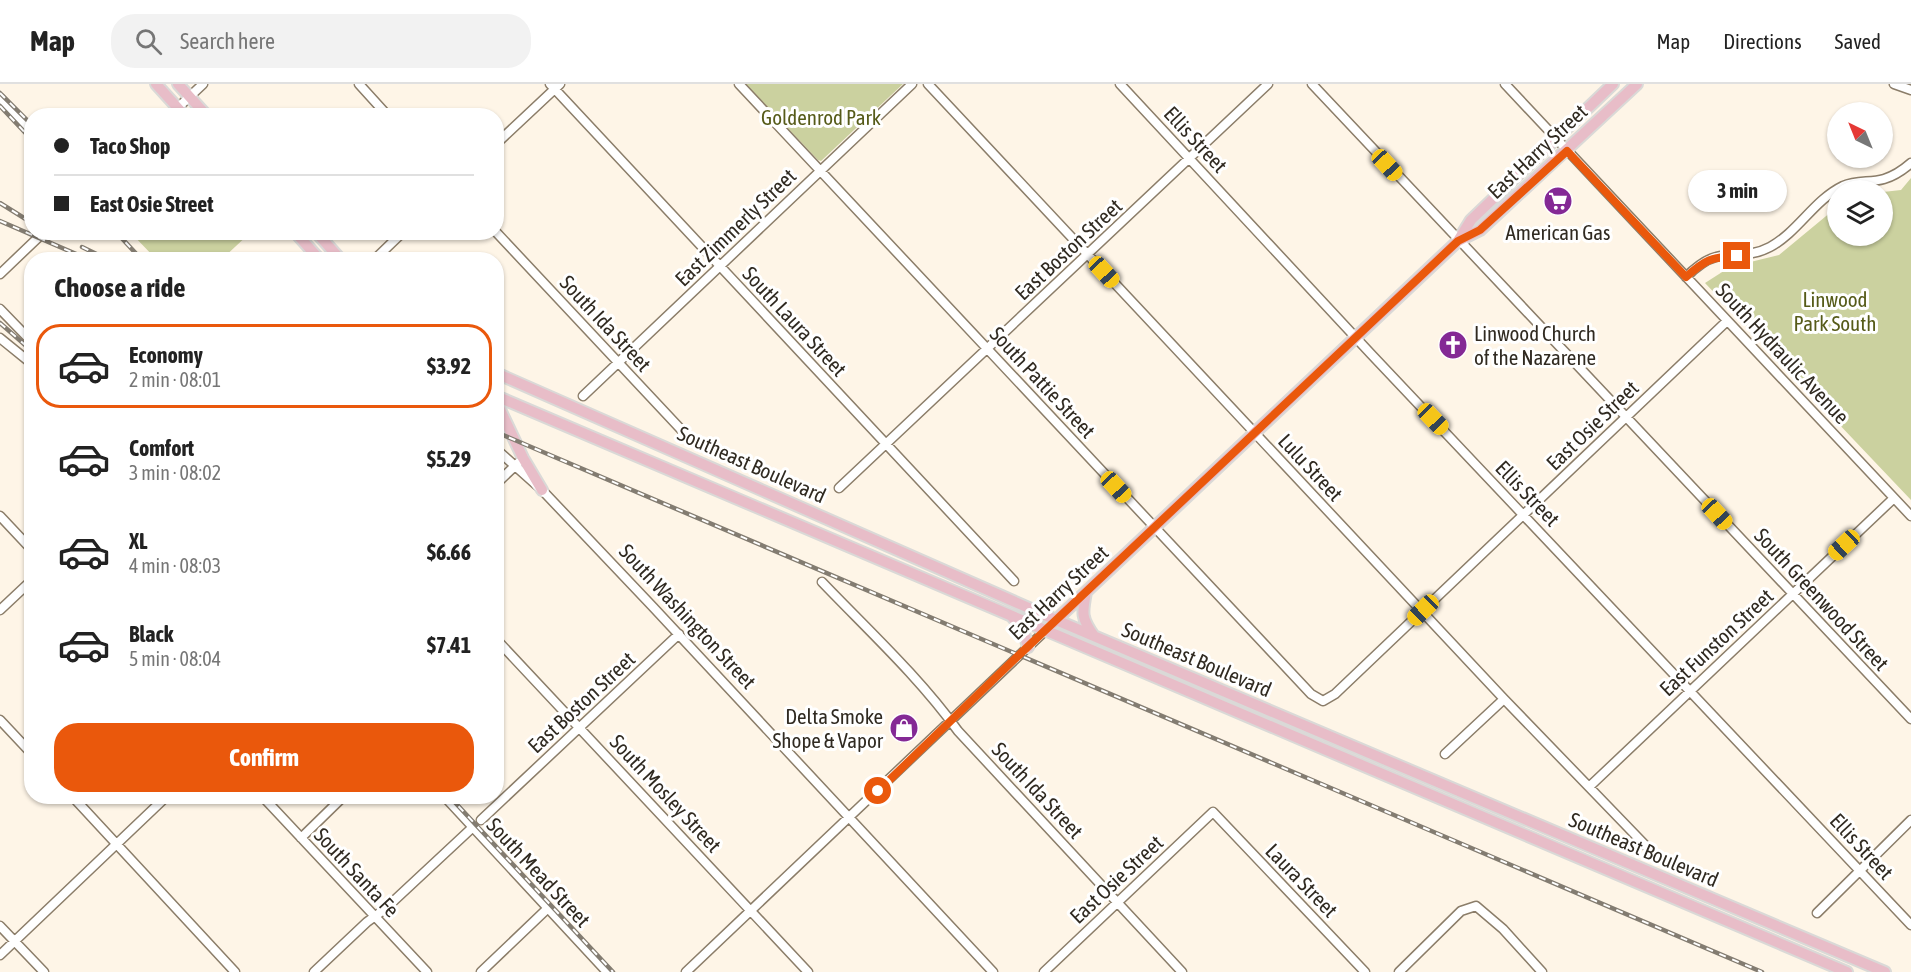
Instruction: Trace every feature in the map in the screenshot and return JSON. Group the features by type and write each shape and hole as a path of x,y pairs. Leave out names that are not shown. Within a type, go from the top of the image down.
{"main road":[{"path":"156,84 173,108"},
{"path":"178,84 200,108"},
{"name":"East Harry Street","path":"1046,630 1458,241 1472,220 1613,84"},
{"name":"East Harry Street","path":"1458,241 1480,230 1637,84"},
{"path":"302,240 313,252"},
{"path":"323,240 334,252"},
{"name":"Southeast Boulevard","path":"504,377 1095,637 1885,972"},
{"name":"Southeast Boulevard","path":"504,399 1847,972"},
{"path":"504,422 519,462 542,490"},
{"path":"1086,592 1082,613 1086,625 1095,637"},
{"path":"1008,614 1022,626 1028,647"}],"street":[{"path":"181,108 202,84"},
{"path":"359,84 381,108"},
{"name":"South Pattie Street","path":"739,84 1311,694 1323,701"},
{"name":"East Zimmerly Street","path":"583,396 912,84"},
{"name":"Lulu Street","path":"928,84 1504,699 1646,846"},
{"name":"Ellis Street","path":"1120,84 1911,925"},
{"name":"East Boston Street","path":"839,488 1268,84"},
{"name":"South Greenwood Street","path":"1312,84 1911,719"},
{"name":"South Hydraulic Avenue","path":"1505,84 1911,516"},
{"path":"1894,84 1911,90"},
{"path":"504,136 555,86"},
{"name":"South Laura Street","path":"555,86 886,446 1014,581"},
{"path":"0,98 24,124"},
{"path":"1686,277 1701,264 1716,256 1753,253 1769,248 1782,239 1830,194 1845,185 1863,180 1883,179 1901,171 1911,163"},
{"path":"0,274 36,240"},
{"path":"382,252 395,240"},
{"name":"South Ida Street","path":"504,240 689,438"},
{"path":"0,309 24,334"},
{"name":"East Osie Street","path":"1323,701 1335,694 1727,321"},
{"path":"0,338 24,358"},
{"path":"504,453 519,462 504,476"},
{"name":"South Washington Street","path":"542,490 993,972"},
{"name":"East Funston Street","path":"1589,787 1894,498"},
{"path":"0,516 24,542"},
{"name":"South Ida Street","path":"822,582 870,631 1182,972"},
{"path":"0,610 24,588"},
{"name":"East Harry Street","path":"686,972 1046,630"},
{"name":"East Boston Street","path":"504,799 679,634"},
{"name":"South Mosley Street","path":"504,647 808,972"},
{"path":"1445,754 1504,699"},
{"path":"0,720 24,746"},
{"path":"80,804 235,972"},
{"path":"0,955 159,804"},
{"name":"South Santa Fe","path":"269,804 427,972"},
{"path":"301,838 336,804"},
{"name":"South Mead Street","path":"451,804 608,972"},
{"name":"East Boston Street","path":"481,820 498,804"},
{"name":"East Osie Street","path":"1044,972 1213,812"},
{"name":"Laura Street","path":"1213,812 1365,972"},
{"path":"1817,913 1911,820"},
{"path":"314,972 367,922 376,918 473,827"},
{"path":"1399,972 1461,911 1476,906 1503,929 1542,972"},
{"path":"481,972 548,908"},
{"path":"0,926 44,972"}],"green space":[{"name":"Goldenrod Park","path":"746,84 903,84 821,161"},
{"name":"Linwood Park South","path":"1911,178 1911,500 1705,283 1730,267 1779,255 1827,215 1827,246 1893,246 1893,191 1901,190"},
{"path":"138,240 242,240 230,252 149,252"}],"railway":[{"path":"0,93 24,117"},
{"path":"0,106 24,132"},
{"path":"0,203 24,218"},
{"path":"0,221 24,231"},
{"path":"44,240 72,252"},
{"path":"123,240 135,252"},
{"path":"82,247 92,252"},
{"path":"0,323 24,344"},
{"path":"504,435 1762,972"},
{"path":"456,804 613,972"}],"place":[{"name":"American Gas","path":"1558,201"},
{"name":"Linwood Church of the Nazarene","path":"1453,345"},
{"name":"Delta Smoke Shope & Vapor","path":"904,728"}],"route":[{"path":"878,791 1458,241 1480,230 1567,151 1686,277 1701,264 1716,256 1737,256"}]}
